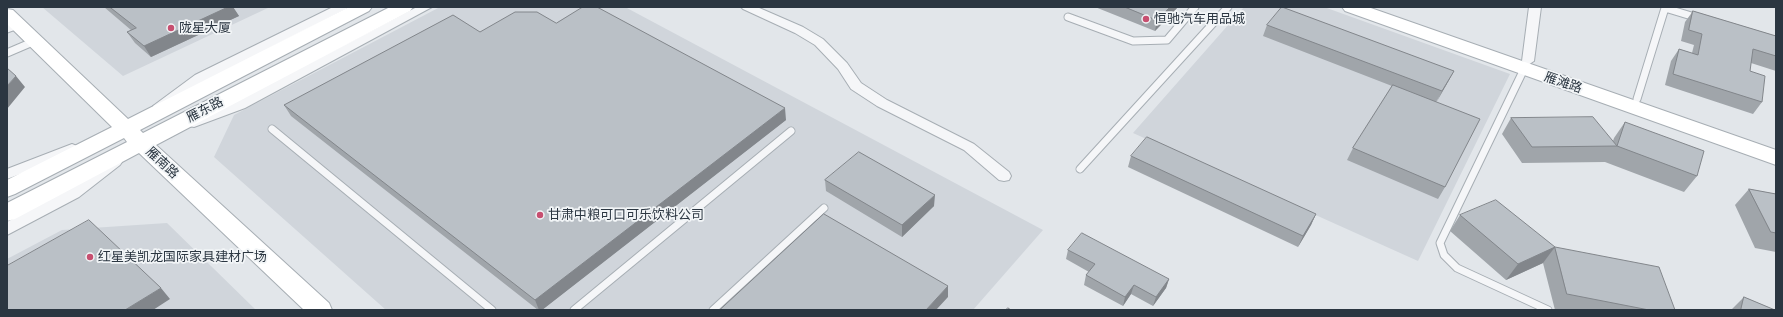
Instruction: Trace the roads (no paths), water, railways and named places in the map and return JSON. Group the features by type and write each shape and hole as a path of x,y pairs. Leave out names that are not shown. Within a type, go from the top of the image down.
{"main road":[{"name":"雁东路","path":"7,213 134,136 363,7"},
{"name":"雁东路","path":"7,189 134,136 404,7"},
{"name":"雁滩路","path":"1351,7 1526,65 1637,99 1776,148"},
{"name":"雁滩路","path":"1375,7 1776,158"},
{"name":"雁南路","path":"11,23 35,41 320,310"}],"street":[{"path":"7,229 74,193 134,136 200,78 342,7"},
{"path":"7,174 240,105 426,7"},
{"path":"747,7 799,30 819,42 843,66 856,86 882,103 969,147 1004,176"},
{"path":"1526,65 1535,7"}],"lane":[{"path":"1068,17 1133,41 1167,40 1195,7"},
{"path":"1080,169 1228,7"},
{"path":"1637,99 1665,8 1702,19"},
{"path":"7,53 35,41"},
{"path":"1526,65 1440,243 1444,255 1457,268 1548,310"},
{"path":"272,129 492,310"},
{"path":"574,310 791,131"},
{"path":"713,310 824,208"}],"place":[{"name":"恒驰汽车用品城","path":"1146,19"},
{"name":"陇星大厦","path":"171,28"},
{"name":"甘肃中粮可口可乐饮料公司","path":"540,215"},
{"name":"红星美凯龙国际家具建材广场","path":"90,257"}]}
